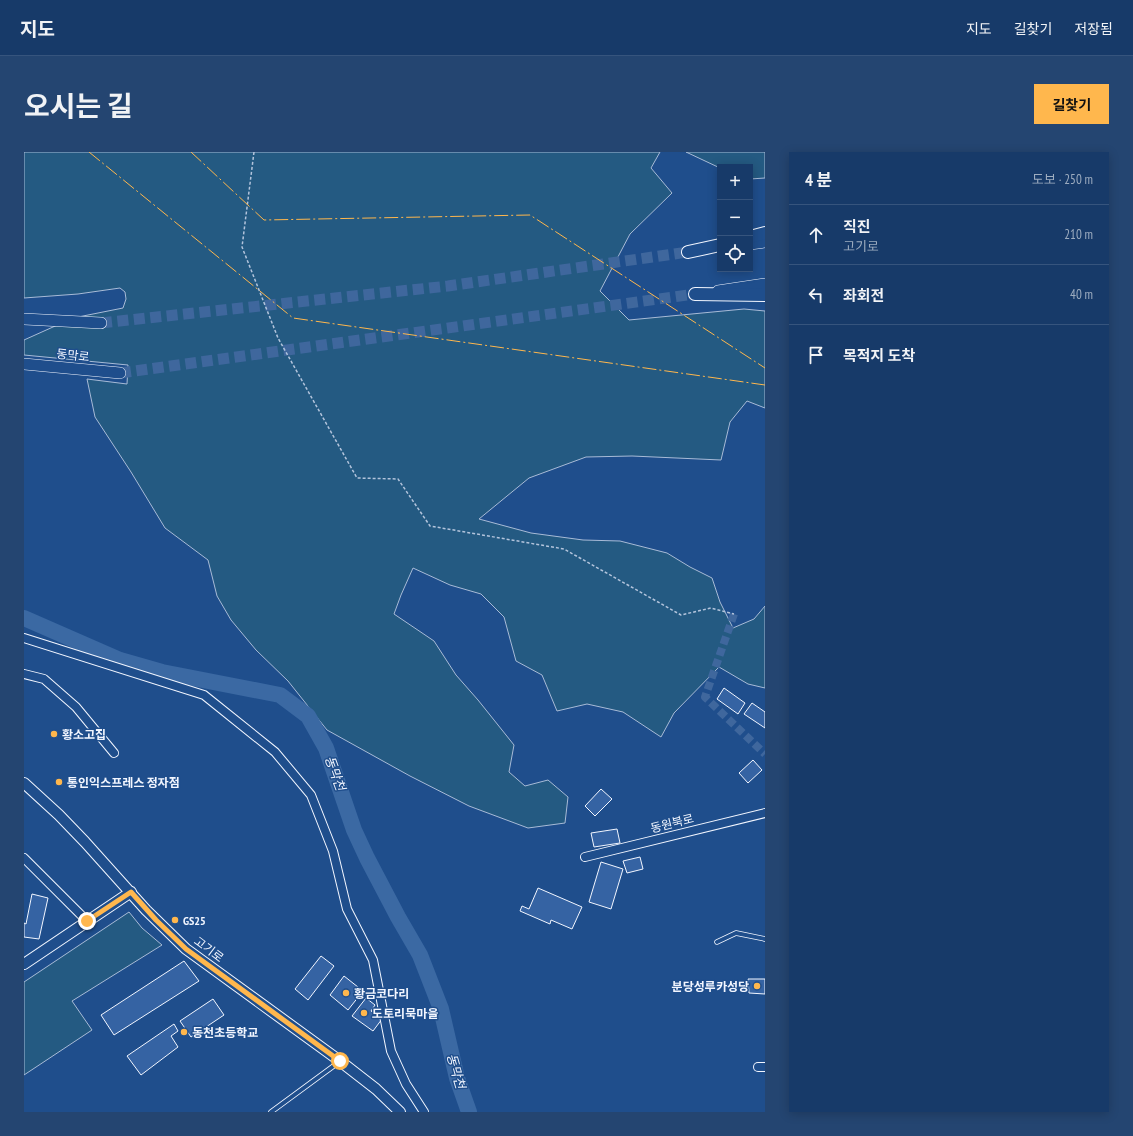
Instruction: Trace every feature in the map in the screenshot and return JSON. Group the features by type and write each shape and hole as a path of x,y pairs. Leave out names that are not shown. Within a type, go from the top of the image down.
{"main road":[{"path":"753,236 765,234"},
{"path":"753,244 765,242"},
{"path":"688,252 717,247"},
{"path":"695,294 765,284"},
{"path":"695,294 765,295"},
{"path":"24,319 101,323"},
{"name":"동막로","path":"24,364 120,373"}],"street":[{"path":"24,638 204,695 274,752 311,795 333,851 347,909 373,960 391,1051 406,1084 424,1112"},
{"path":"24,674 44,679 76,707 114,753"},
{"name":"고기로","path":"24,783 81,837 156,920 186,949 340,1061 376,1090 400,1112"},
{"name":"동원북로","path":"585,857 765,813"},
{"path":"24,858 87,921"},
{"path":"24,964 131,892"}],"lane":[{"path":"717,942 736,933 765,939"},
{"path":"270,1112 340,1061"}],"path":[{"path":"254,152 242,247 278,338 357,478 398,479 430,526 564,549 681,615 711,608 734,614"}],"shaded area":[{"path":"24,152 660,152 651,168 672,193 630,234 600,291 629,320 744,309 765,311 765,408 747,401 730,422 721,460 632,456 586,457 529,478 479,519 531,533 583,540 620,541 667,553 712,578 720,602 733,628 754,619 765,606 765,688 748,684 719,667 674,713 661,737 623,712 587,704 557,711 542,675 516,661 504,617 481,594 450,585 413,568 394,614 434,641 456,675 514,745 509,772 525,786 548,780 568,797 565,823 528,828 469,806 410,776 327,730 288,681 256,650 231,620 217,596 208,560 165,528 95,417 87,379 127,384 128,365 24,355 24,340 73,318 123,308 126,299 125,292 120,288 78,294 24,298"},
{"path":"686,152 765,152 765,178 753,179 753,164 717,164 717,167"},
{"path":"129,912 142,928 162,945 72,1001 92,1030 24,1075 24,982"}],"building":[{"path":"724,688 745,703 738,714 717,699"},
{"path":"752,703 765,712 765,728 744,714"},
{"path":"753,760 762,770 748,783 739,773"},
{"path":"601,789 612,799 595,816 585,806"},
{"path":"617,829 620,843 594,847 591,833"},
{"path":"640,857 643,869 627,873 623,861"},
{"path":"601,862 623,869 611,909 589,902"},
{"path":"538,888 582,907 572,929 551,920 550,924 520,911 522,906 529,909"},
{"path":"32,894 48,898 39,939 24,937 24,923 26,924"},
{"path":"321,956 334,966 308,1000 295,989"},
{"path":"184,961 199,981 114,1035 101,1015"},
{"name":"황금코다리","path":"344,976 363,991 348,1010 330,995"},
{"name":"분당성루카성당","path":"748,979 765,979 765,994 749,993"},
{"name":"도토리묵마을","path":"366,998 375,1005 371,1011 382,1019 373,1031 352,1016"},
{"path":"213,999 224,1015 191,1037 180,1021"},
{"path":"174,1024 178,1031 171,1036 178,1047 141,1075 127,1056"}],"waterway":[{"name":"동막천","path":"24,618 120,660 162,672 280,695 308,716 326,748 354,830 367,858 420,955 441,1009 457,1078 469,1112"}],"tunnel":[{"path":"101,323 448,286 688,252"},
{"path":"120,373 695,294"},
{"path":"734,614 705,697 765,754"}],"power":[{"path":"89,152 293,318 765,385"},
{"path":"191,152 264,220 530,215 765,368"}],"place":[{"name":"황소고집","path":"54,734"},
{"name":"통인익스프레스 정자점","path":"59,782"},
{"name":"GS25","path":"175,920"},
{"name":"분당성루카성당","path":"757,986"},
{"name":"황금코다리","path":"346,993"},
{"name":"도토리묵마을","path":"364,1013"},
{"name":"동천초등학교","path":"184,1032"}],"route":[{"path":"87,921 131,892 146,910 186,949 340,1061"}]}
